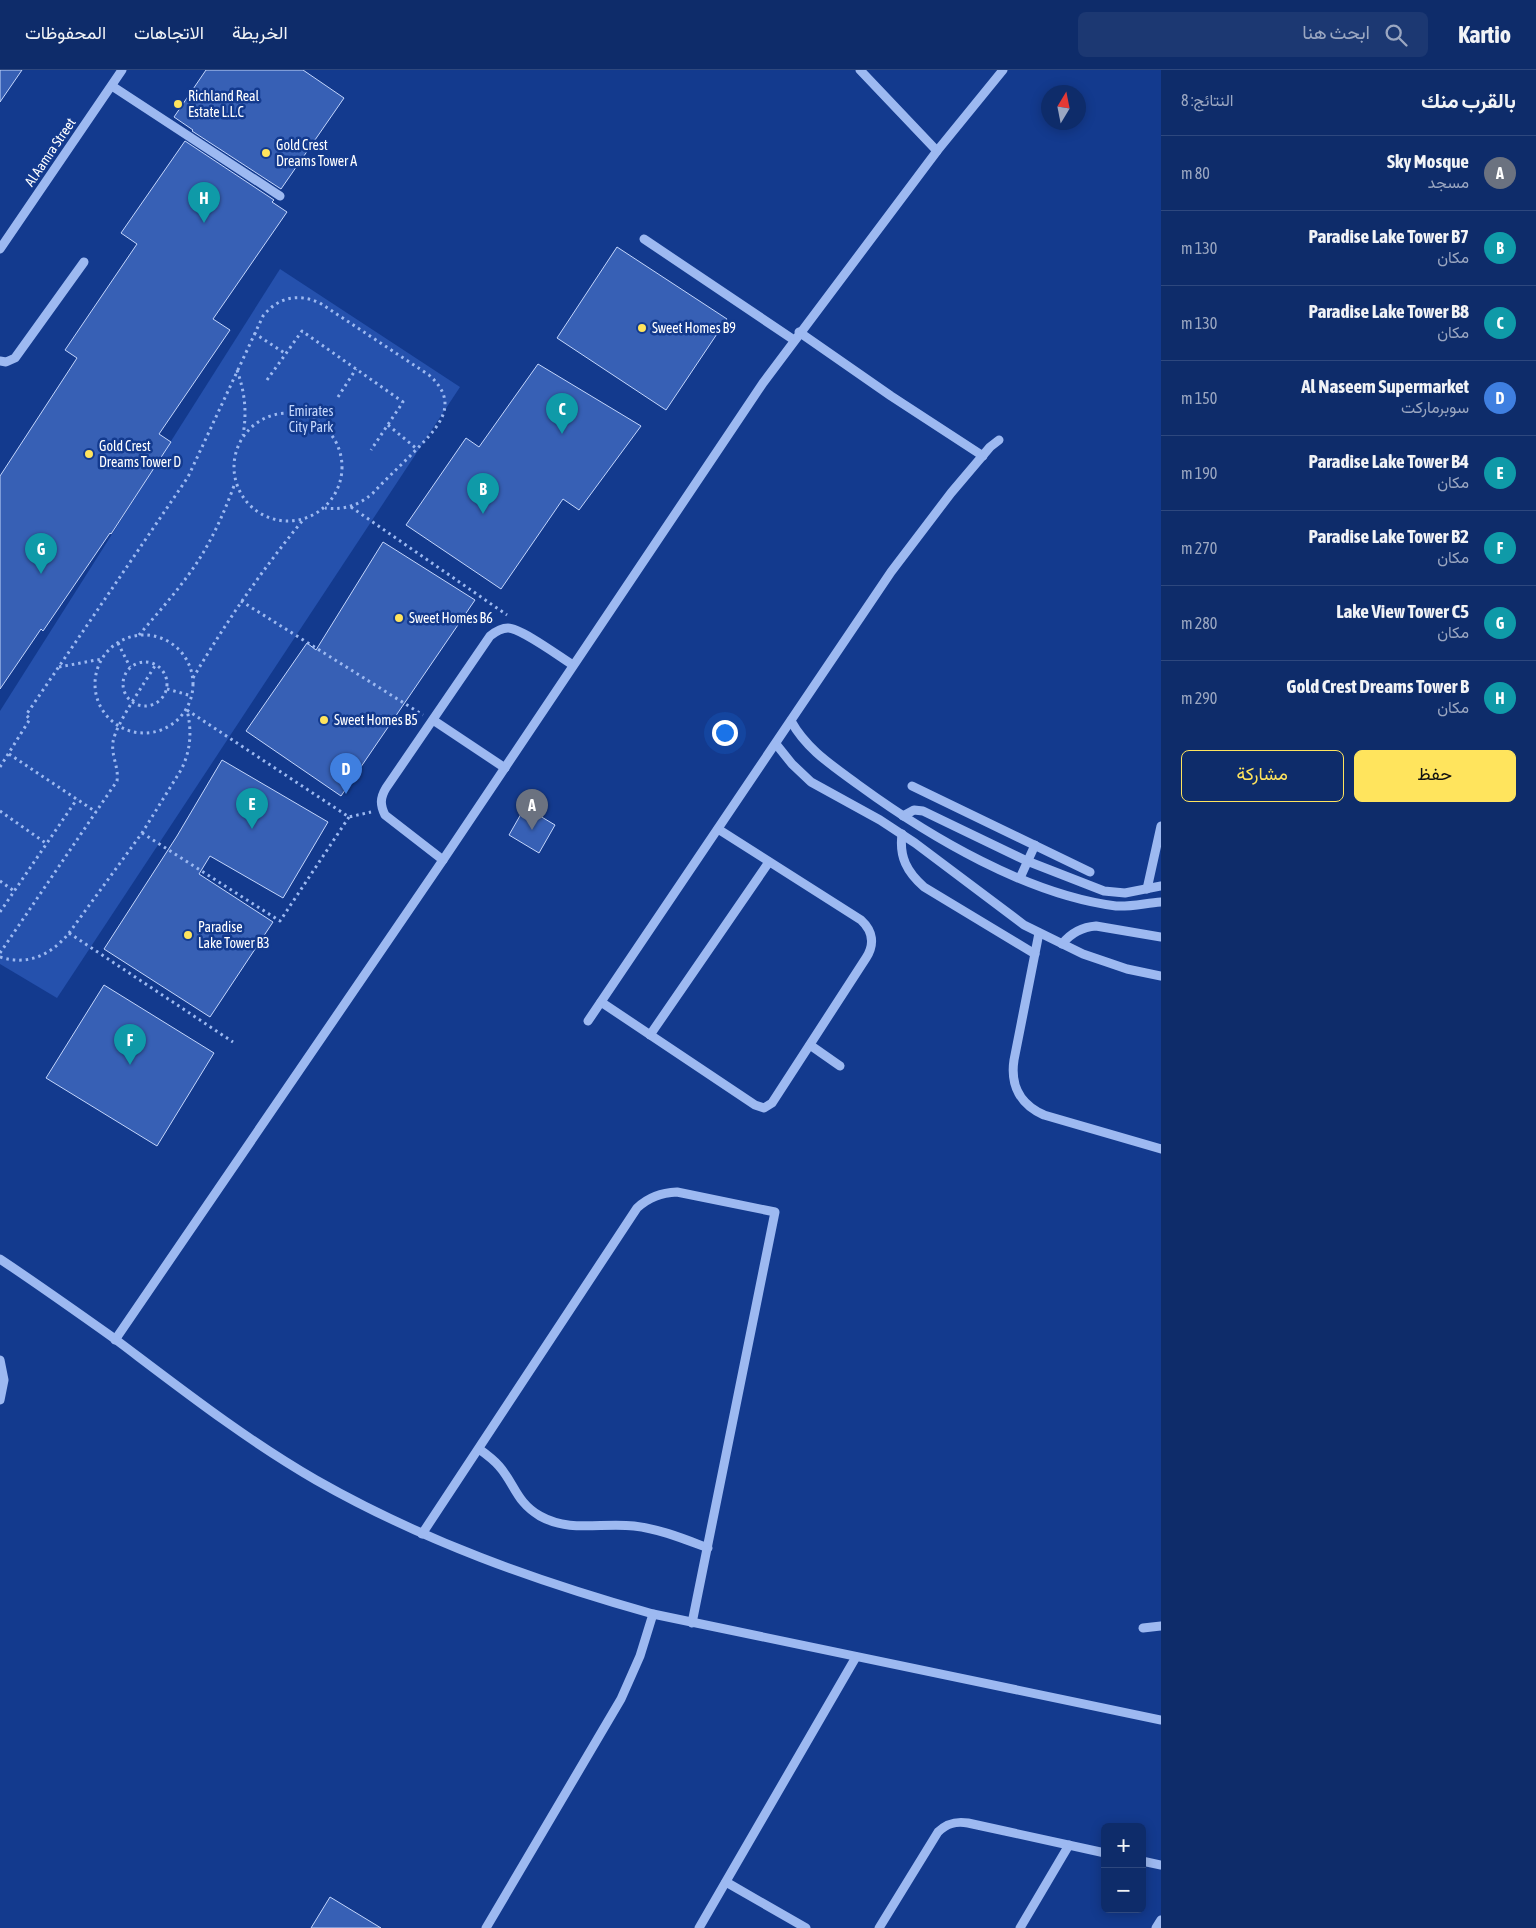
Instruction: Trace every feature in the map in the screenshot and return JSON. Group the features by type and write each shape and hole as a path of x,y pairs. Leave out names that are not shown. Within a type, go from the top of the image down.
{"street":[{"name":"Al Aamra Street","path":"0,249 122,70"},
{"path":"860,70 937,151"},
{"path":"115,1340 443,860 727,434 797,336 937,151 1003,70"},
{"path":"112,86 280,196"},
{"path":"644,239 983,456"},
{"path":"0,361 6,362 15,358 84,262"},
{"path":"588,1021 891,572 951,493 999,440"},
{"path":"443,860 389,820 382,810 381,798 383,793 490,636 502,629 508,628 519,631 573,665"},
{"path":"433,720 505,768"},
{"path":"791,721 802,738 815,752 888,806 995,867 1020,878 1076,897 1117,906 1161,902"},
{"path":"776,744 792,764 811,782 902,834 951,869 1006,914 1038,933 1104,962 1161,976"},
{"path":"912,786 1090,872"},
{"path":"880,820 888,806"},
{"path":"903,816 910,811 918,810 1027,861 1104,890 1125,893 1161,886"},
{"path":"1148,889 1161,826"},
{"path":"950,843 958,829"},
{"path":"601,1002 759,1107 764,1108 772,1103 870,952 872,938 866,924 861,920 718,830"},
{"path":"902,834 903,859 916,880 924,887 1035,954"},
{"path":"1020,878 1034,846"},
{"path":"650,1036 769,862"},
{"path":"1062,944 1073,933 1088,927 1161,937"},
{"path":"1038,933 1012,1070 1016,1089 1021,1098 1035,1111 1055,1119 1161,1149"},
{"path":"810,1045 840,1066"},
{"path":"422,1534 632,1216 644,1202 660,1194 677,1192 775,1212 692,1623"},
{"path":"0,1259 193,1398 273,1452 358,1503 422,1534 526,1575 653,1614 1161,1720"},
{"path":"0,1360 4,1380 0,1400"},
{"path":"478,1449 500,1467 522,1502 540,1516 549,1520 571,1526 620,1525 647,1528 674,1535 708,1548"},
{"path":"486,1928 621,1699 640,1656 653,1614"},
{"path":"1143,1628 1161,1626"},
{"path":"699,1928 856,1657"},
{"path":"879,1928 938,1832 948,1824 961,1822 1101,1852"},
{"path":"1020,1928 1069,1845"},
{"path":"1146,1862 1161,1865"},
{"path":"726,1882 806,1928"},
{"path":"1156,1928 1161,1920"}],"path":[{"path":"0,765 9,754 30,719 26,715 188,477 262,316 276,303 293,297 312,299 320,303 429,375 444,396 444,414 435,431 366,499 351,507 325,508"},
{"path":"267,380 302,331 403,402 371,450"},
{"path":"254,333 286,354"},
{"path":"338,397 356,369"},
{"path":"237,370 245,402 243,436 234,458 233,471 235,483 247,504 256,512 279,521 304,520 325,508 338,488 342,476 342,464 335,440 319,422 296,413 272,415 251,427 243,436"},
{"path":"388,425 417,449"},
{"path":"138,636 188,575 202,554 215,531 235,483"},
{"path":"351,507 514,620 519,631"},
{"path":"193,678 241,601 273,557 304,520"},
{"path":"241,601 433,720"},
{"path":"138,636 160,638 170,643 186,658 193,678 192,696 186,710 171,726 161,730 140,733 119,726 103,711 96,690 97,674 102,659 109,650 138,636"},
{"path":"118,644 130,667"},
{"path":"58,667 102,659"},
{"path":"142,662 156,664 166,675 167,689 164,696 154,705 147,706 133,703 124,693 122,686 123,679 130,667 142,662"},
{"path":"0,953 117,781 118,772 112,748 119,726 156,664"},
{"path":"167,689 192,696"},
{"path":"186,710 349,817"},
{"path":"0,957 18,961 38,957 56,947 69,933 142,833 185,761 190,741 186,710"},
{"path":"9,754 96,812"},
{"path":"0,912 78,799"},
{"path":"142,833 280,921 349,817 382,810"},
{"path":"0,811 47,844"},
{"path":"0,881 14,891"},
{"path":"69,933 233,1042"}],"green space":[{"name":"Emirates City Park","path":"280,269 460,387 57,998 0,964 0,711"}],"building":[{"path":"0,70 22,70 0,102"},
{"name":"Gold Crest Dreams Tower A","path":"206,70 303,70 344,98 281,189 192,131 174,117"},
{"path":"185,141 274,200 272,202 287,212 213,319 230,330 159,434 171,442 111,534 43,631 41,629 0,689 0,476 77,358 65,350 137,244 121,233"},
{"name":"Sweet Homes B9","path":"617,247 727,319 666,410 557,338"},
{"path":"538,364 641,426 579,510 563,499 501,589 406,525 466,438 479,447"},
{"path":"383,542 475,600 341,796 246,731 307,643 316,650"},
{"path":"222,760 328,822 283,898 210,856 199,874 273,922 210,1017 104,949 177,836"},
{"path":"525,807 555,825 539,853 509,835"},
{"path":"104,985 214,1053 157,1146 46,1078"},
{"path":"330,1897 381,1928 311,1928"}],"place":[{"name":"Richland Real Estate L.L.C","path":"178,104"},
{"name":"Gold Crest Dreams Tower A","path":"266,153"},
{"name":"Gold Crest Dreams Tower B","path":"204,223"},
{"name":"Sweet Homes B9","path":"642,328"},
{"name":"Paradise Lake Tower B8","path":"562,434"},
{"name":"Gold Crest Dreams Tower D","path":"89,454"},
{"name":"Paradise Lake Tower B7","path":"483,514"},
{"name":"Lake View Tower C5","path":"41,574"},
{"name":"Sweet Homes B6","path":"399,618"},
{"name":"Sweet Homes B5","path":"324,720"},
{"name":"Al Naseem Supermarket","path":"346,794"},
{"name":"Paradise Lake Tower B4","path":"252,829"},
{"name":"Sky Mosque","path":"532,830"},
{"name":"Paradise Lake Tower B3","path":"188,935"},
{"name":"Paradise Lake Tower B2","path":"130,1065"}]}
